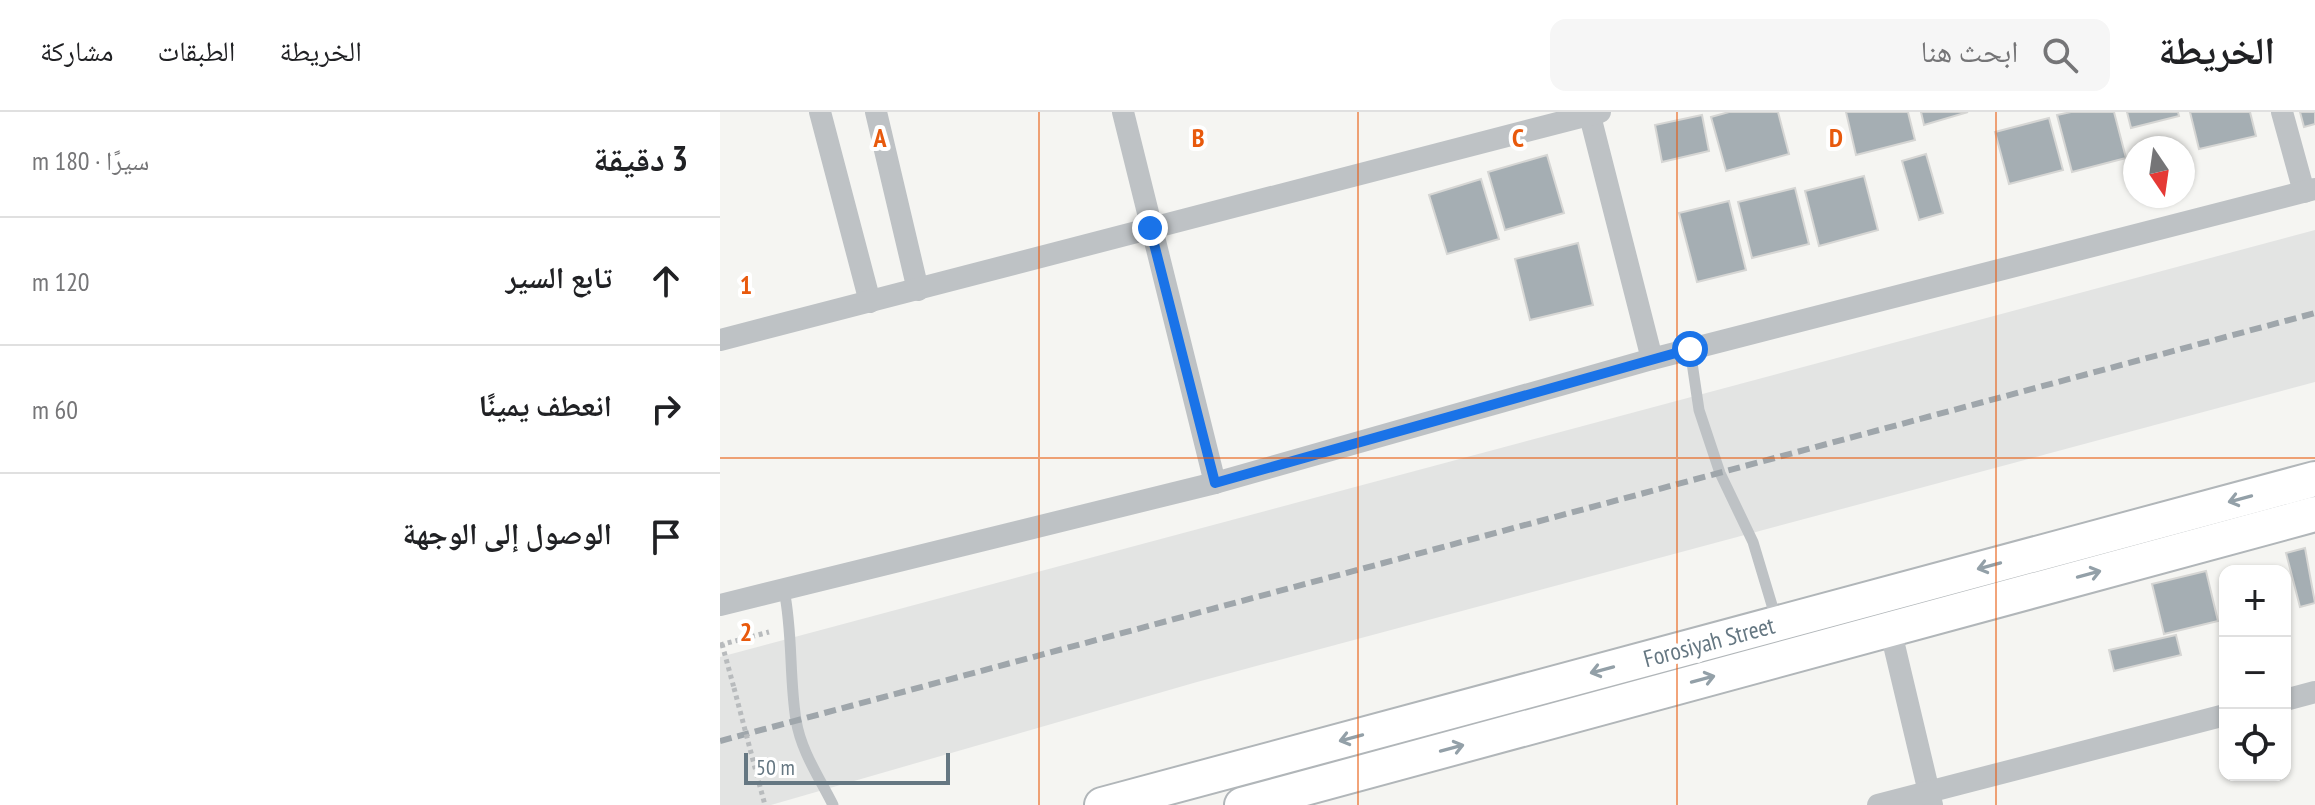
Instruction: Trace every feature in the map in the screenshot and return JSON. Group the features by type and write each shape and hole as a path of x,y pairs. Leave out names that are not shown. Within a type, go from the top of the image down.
{"main road":[{"name":"Forosiyah Street","path":"1102,805 2315,479"},
{"name":"Forosiyah Street","path":"1242,805 1284,800 1890,628 2315,514"}],"street":[{"path":"820,112 870,302"},
{"path":"876,112 918,290"},
{"path":"1123,112 1215,483"},
{"path":"720,605 1215,483 1652,359 2310,190 2282,112"},
{"path":"720,340 1593,113 1652,359"},
{"path":"1890,628 1932,798"},
{"path":"2291,698 2315,692"},
{"path":"1878,805 1932,798 2219,717"}],"lane":[{"path":"1690,349 1703,423 1720,473 1753,542 1778,623"},
{"path":"784,590 791,627 796,721 807,758 833,805"}],"path":[{"path":"765,805 721,644 769,632"}],"shaded area":[{"path":"2315,230 2315,382 1197,682 771,805 720,805 720,657"}],"building":[{"path":"1729,112 1778,112 1789,154 1726,171 1711,117"},
{"path":"1846,112 1908,112 1915,140 1856,155"},
{"path":"1921,112 1968,112 1924,125"},
{"path":"2114,112 2123,159 2072,172 2057,115"},
{"path":"2127,112 2178,112 2179,116 2131,128"},
{"path":"2190,112 2250,112 2256,136 2199,149"},
{"path":"2300,112 2315,112 2315,124 2304,127"},
{"path":"1702,115 1709,151 1662,162 1655,125"},
{"path":"2049,118 2063,170 2009,184 1995,132"},
{"path":"1926,154 1943,213 1919,220 1902,161"},
{"path":"1547,155 1564,213 1505,230 1488,172"},
{"path":"1864,176 1878,230 1819,246 1805,191"},
{"path":"1481,179 1499,239 1447,254 1429,195"},
{"path":"1795,188 1809,244 1752,258 1738,202"},
{"path":"1729,201 1746,270 1697,282 1679,213"},
{"path":"1578,243 1593,305 1530,320 1515,259"},
{"path":"2305,548 2315,603 2300,607 2286,553"},
{"path":"2206,571 2218,621 2164,634 2152,584"},
{"path":"2176,635 2181,655 2114,671 2109,650"}],"railway":[{"path":"720,741 2315,313"}],"route":[{"path":"1150,228 1215,483 1690,349"}]}
